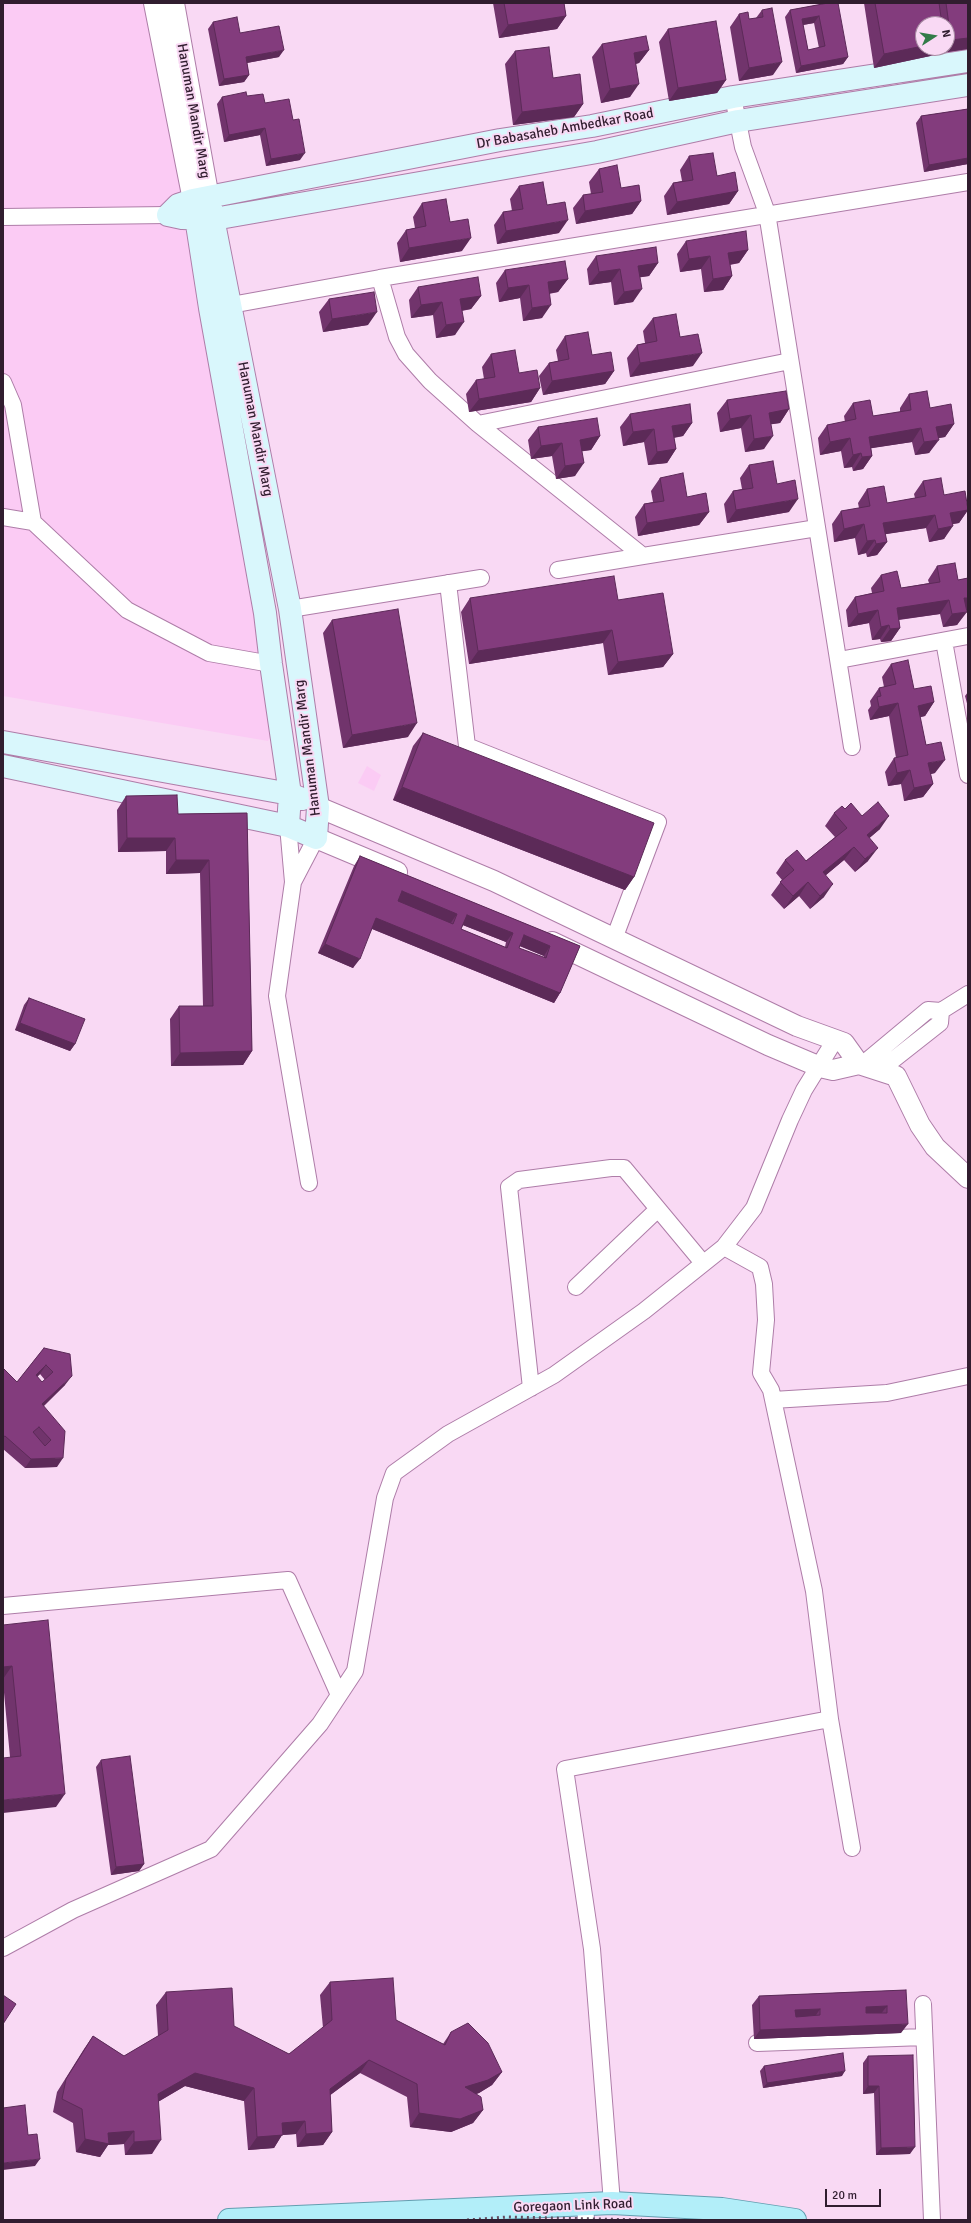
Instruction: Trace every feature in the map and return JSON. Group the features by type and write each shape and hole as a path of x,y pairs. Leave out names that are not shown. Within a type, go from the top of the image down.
{"main road":[{"name":"Dr Babasaheb Ambedkar Road","path":"203,209 500,140 592,126 733,97 968,61"},
{"name":"Dr Babasaheb Ambedkar Road","path":"168,215 178,205 203,209 597,152 738,121 968,85"},
{"path":"592,126 597,152"},
{"name":"Hanuman Mandir Marg","path":"203,209 231,305 290,609 318,807 316,838"},
{"name":"Hanuman Mandir Marg","path":"203,209 265,613 290,794 288,826"},
{"path":"279,721 306,720"},
{"path":"3,742 290,794 318,807"},
{"path":"3,766 288,826 316,838"},
{"name":"Goregaon Link Road","path":"229,2220 586,2212 612,2203 722,2209 796,2220"}],"street":[{"path":"154,3 203,209"},
{"name":"Hanuman Mandir Marg","path":"174,3 203,209"},
{"path":"733,97 743,147 766,213 852,747"},
{"path":"231,305 380,278 766,213 968,182"},
{"name":"Dr Babasaheb Ambedkar Road","path":"3,217 168,215"},
{"path":"380,278 397,337 406,354 430,381 478,424 643,556"},
{"path":"478,424 790,361"},
{"path":"3,382 13,404 33,522"},
{"path":"3,517 33,522 127,610 210,653 271,664"},
{"path":"558,570 817,528"},
{"path":"290,609 481,578"},
{"path":"448,583 467,746 658,822 614,939"},
{"path":"838,660 968,636"},
{"path":"944,641 968,775"},
{"path":"318,807 494,881 797,1026 844,1043 867,1067"},
{"name":"Hanuman Mandir Marg","path":"288,826 293,882"},
{"path":"316,838 416,880"},
{"name":"Hanuman Mandir Marg","path":"293,882 316,838"},
{"path":"293,882 277,996 309,1183"},
{"path":"536,934 768,1045 820,1067 834,1070 867,1067 896,1076 920,1125 935,1147 968,1178"},
{"path":"867,1067 928,1010 941,1012 968,994"},
{"path":"3,1948 73,1910 211,1849 320,1724 355,1671 385,1498 394,1473 448,1434 554,1375 644,1311 724,1247 754,1208 804,1090 820,1067 834,1040"},
{"path":"531,1388 509,1187 519,1180 611,1168 624,1168 703,1263"},
{"path":"576,1287 658,1209"},
{"path":"724,1247 760,1267 764,1284 766,1320 761,1373 771,1390 814,1591 830,1719 852,1848"},
{"path":"773,1400 887,1393 968,1376"},
{"path":"3,1606 288,1580 339,1695"},
{"path":"612,2203 592,1949 566,1769 830,1719"},
{"path":"923,2004 932,2220"},
{"path":"757,2043 924,2037"}],"shaded area":[{"path":"3,3 146,3 282,713 268,741 3,696"},
{"path":"367,766 381,775 374,791 358,783"}],"building":[{"path":"504,3 564,3 566,16 508,25"},
{"path":"828,3 838,3 848,57 801,66 790,10","holes":["819,16 825,46 808,50 802,19"]},
{"path":"875,3 939,3 941,16 915,16 915,48 884,54"},
{"path":"946,3 968,3 968,38 955,40 955,16 948,16"},
{"path":"772,8 782,62 749,68 739,14 748,12 749,19 763,17 762,10"},
{"path":"237,17 240,33 279,26 284,50 246,57 249,75 224,79 213,22"},
{"path":"716,21 726,80 678,88 668,29"},
{"path":"646,36 649,50 634,53 639,84 610,89 602,44"},
{"path":"549,47 553,78 580,74 583,104 522,112 515,51"},
{"path":"246,92 247,96 263,94 265,103 289,99 293,120 299,119 305,153 271,159 265,128 229,135 222,97"},
{"path":"968,109 968,158 929,165 921,116"},
{"path":"713,153 717,176 735,172 738,191 677,202 673,183 693,180 689,156"},
{"path":"617,165 621,188 639,185 641,201 585,211 583,195 603,192 599,169"},
{"path":"543,182 547,205 565,202 568,220 506,231 503,212 523,209 519,186"},
{"path":"446,199 450,222 468,219 471,238 409,248 406,230 426,226 422,203"},
{"path":"746,231 748,250 728,253 732,276 713,279 710,256 689,259 686,241"},
{"path":"656,247 658,263 638,266 642,289 624,292 620,269 599,272 596,256"},
{"path":"565,261 568,279 548,282 551,305 532,308 529,285 508,288 505,270"},
{"path":"478,277 481,296 460,299 464,322 446,325 442,302 421,305 418,287"},
{"path":"374,292 377,312 332,319 329,299"},
{"path":"676,314 680,337 698,334 702,353 640,363 637,345 657,341 653,318"},
{"path":"588,332 592,355 611,352 614,371 552,381 549,363 569,359 565,336"},
{"path":"515,350 519,373 537,370 540,388 479,399 476,380 495,377 491,354"},
{"path":"786,391 789,409 769,413 773,436 754,439 751,415 730,419 727,400"},
{"path":"927,391 930,408 951,404 954,424 936,427 939,440 924,442 921,428 869,437 872,456 862,457 861,453 853,455 850,438 830,442 827,425 856,419 853,403 870,400 873,416 911,410 909,394"},
{"path":"690,404 692,423 672,426 676,449 657,452 654,429 633,432 630,414"},
{"path":"597,418 600,436 580,440 584,463 565,466 562,443 541,446 538,427"},
{"path":"773,461 777,484 795,480 798,499 736,510 733,491 753,488 749,465"},
{"path":"683,473 687,497 706,493 709,512 647,523 644,504 664,501 660,478"},
{"path":"941,478 944,495 965,491 968,510 950,513 953,526 938,529 935,515 883,523 887,542 876,544 875,540 867,541 864,524 844,529 841,511 870,506 867,489 884,486 887,503 926,496 923,481"},
{"path":"955,563 958,580 968,578 968,598 964,598 967,612 952,614 949,600 897,608 900,628 890,629 889,625 881,627 878,610 858,614 855,597 884,591 881,575 897,571 901,588 940,582 937,566"},
{"path":"614,576 618,600 663,593 673,654 618,662 612,630 478,651 470,598"},
{"path":"398,609 417,723 352,735 332,620"},
{"path":"908,660 914,689 931,686 934,702 918,706 926,745 941,742 945,760 928,763 933,784 914,788 910,770 897,773 894,758 908,755 898,703 879,707 877,697 881,696 879,688 896,684 891,664"},
{"path":"423,733 654,823 634,877 402,787"},
{"path":"177,795 178,814 247,813 252,1051 180,1053 179,1006 213,1006 209,860 176,860 175,838 127,838 126,796"},
{"path":"878,802 889,816 867,835 878,848 865,859 854,847 823,872 833,884 820,896 808,882 793,896 780,882 794,870 785,860 797,850 806,861 847,828 834,813 842,806 845,809 851,803 862,816"},
{"path":"360,856 580,946 560,993 376,918 360,959 325,944","holes":["402,891 457,914 453,924 398,901","467,915 513,933 507,948 461,929","524,935 550,946 546,958 519,948"]},
{"path":"29,998 85,1019 75,1044 20,1023"},
{"path":"44,1348 70,1354 72,1376 42,1404 65,1431 63,1458 31,1459 5,1436 3,1437 3,1368 17,1382","holes":["46,1365 53,1372 42,1382 36,1375","39,1427 51,1440 45,1446 33,1432"]},
{"path":"48,1620 65,1794 3,1800 3,1758 21,1756 12,1666 3,1667 3,1625"},
{"path":"130,1756 144,1864 116,1867 101,1760"},
{"path":"393,1978 396,2020 445,2045 451,2032 468,2023 488,2043 502,2072 488,2080 465,2087 481,2097 483,2110 460,2119 419,2113 417,2084 369,2060 330,2089 332,2132 306,2134 305,2121 282,2123 283,2135 257,2137 254,2088 195,2073 158,2094 161,2140 134,2142 134,2131 108,2133 109,2144 85,2139 82,2109 62,2099 66,2079 93,2036 124,2056 168,2030 166,1992 232,1988 234,2026 289,2054 332,2020 330,1982"},
{"path":"906,1990 908,2024 760,2030 759,1996","holes":["887,2006 887,2013 866,2013 866,2007","820,2009 820,2015 796,2017 795,2010"]},
{"path":"3,1995 16,2004 3,2024"},
{"path":"843,2053 845,2071 767,2083 764,2066"},
{"path":"913,2055 915,2147 881,2148 879,2086 868,2086 868,2056"},
{"path":"25,2105 28,2135 37,2134 40,2159 3,2163 3,2108"}],"railway":[{"path":"467,2220 507,2217 642,2220"}]}
